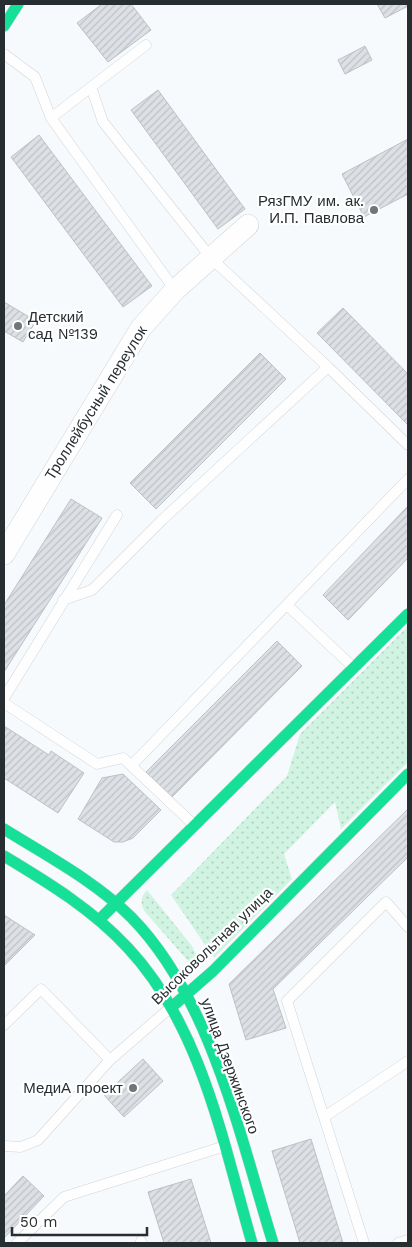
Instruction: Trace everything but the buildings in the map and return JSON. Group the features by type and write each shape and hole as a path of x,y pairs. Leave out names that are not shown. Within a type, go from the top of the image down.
{"main road":[{"path":"4,26 18,4"},
{"path":"99,919 408,614"},
{"name":"Высоковольтная улица","path":"171,1008 408,774"},
{"name":"улица Дзержинского","path":"4,829 84,880 143,930 164,955 199,1017 225,1091 273,1243"},
{"path":"4,856 68,895 99,919 137,958 154,980 171,1008 194,1061 223,1147 252,1243"}],"street":[{"name":"Троллейбусный переулок","path":"4,554 141,328 175,290 248,225"}],"lane":[{"path":"51,118 146,45"},
{"path":"4,54 35,77 51,118 175,290"},
{"path":"91,87 104,122 212,259 328,366 408,445"},
{"path":"63,600 92,590 162,520 328,366"},
{"path":"132,766 288,606 408,479"},
{"path":"4,698 117,515"},
{"path":"288,606 354,668"},
{"path":"4,703 98,764 123,758 195,826"},
{"path":"364,1243 287,1001 386,902 408,927"},
{"path":"4,1025 41,989 110,1060"},
{"name":"Высоковольтная улица","path":"4,1146 21,1147 38,1140 110,1060 171,1008"},
{"path":"324,1117 408,1061"},
{"path":"17,1243 64,1197 223,1147"},
{"path":"398,1243 408,1240"}],"green space":[{"path":"408,626 408,762 341,829 335,802 284,854 292,879 214,958 171,895 287,776 300,734"},
{"path":"147,890 192,946 201,964 188,961 145,912 142,901"}],"traffic: fast":[{"path":"4,26 18,4"},
{"path":"102,917 408,614"},
{"path":"174,1005 213,971 408,774"},
{"path":"4,829 102,892 131,917 159,950 182,987 220,1071 273,1243"},
{"path":"4,856 54,887 100,921 128,948 153,979 175,1013 207,1088 220,1127 252,1243"}],"place":[{"name":"РязГМУ им. ак. И.П. Павлова","path":"374,210"},
{"name":"Детский сад №139","path":"18,326"},
{"name":"МедиА проект","path":"133,1088"}]}
